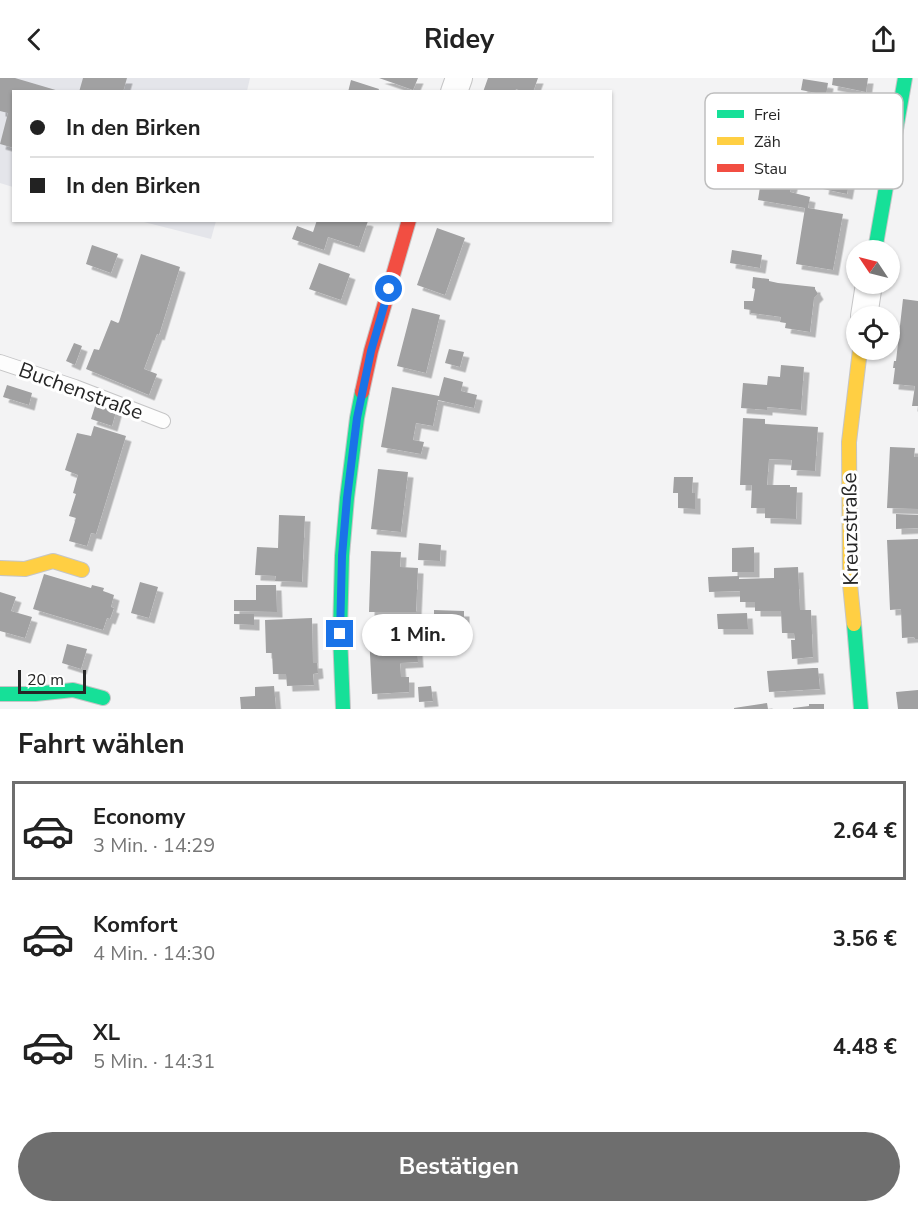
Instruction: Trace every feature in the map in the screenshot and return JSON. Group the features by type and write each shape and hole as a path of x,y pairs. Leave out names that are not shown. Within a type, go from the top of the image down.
{"street":[{"path":"902,93 905,78"},
{"path":"877,240 886,189"},
{"path":"344,709 340,634 342,556 357,418 371,351 408,222"},
{"name":"Kreuzstraße","path":"859,360 849,442 849,560 861,709"},
{"path":"0,568 25,569 53,561 82,570"},
{"path":"0,694 35,694 73,690 103,698"}],"lane":[{"name":"Buchenstraße","path":"0,362 75,387 163,421"}],"shaded area":[{"path":"0,78 250,78 247,90 12,90 12,187 0,183"},
{"path":"144,222 216,222 211,239"}],"building":[{"path":"0,78 15,78 56,90 12,90 12,147 0,144 8,113 0,111"},
{"path":"83,78 127,78 124,90 80,90"},
{"path":"379,78 418,78 413,90"},
{"path":"488,78 538,78 534,90 484,90"},
{"path":"833,78 868,78 866,92 832,85"},
{"path":"803,79 828,83 826,93 801,90"},
{"path":"351,80 379,89 379,90 348,90"},
{"path":"760,189 791,189 790,192 810,197 808,208 843,214 833,270 796,264 805,208 758,200"},
{"path":"823,189 848,189 847,194"},
{"path":"316,222 368,222 359,247 328,237 324,250 292,239 297,226 313,232"},
{"path":"437,228 465,238 445,295 417,285"},
{"path":"92,245 118,254 111,273 86,264"},
{"path":"732,250 762,255 760,268 730,263"},
{"path":"141,254 180,267 159,335 157,334 144,369 157,374 149,395 86,369 94,349 99,350 111,320 119,322"},
{"path":"319,263 350,274 341,300 309,289"},
{"path":"753,277 778,283 815,287 818,294 814,298 810,332 785,328 786,323 780,322 781,317 751,313 751,310 744,309 744,301 753,301 755,289 752,288"},
{"path":"903,299 918,301 918,406 912,406 915,386 893,384 894,361 900,360"},
{"path":"412,308 440,315 426,373 397,366"},
{"path":"74,343 82,346 75,365 66,361"},
{"path":"449,349 464,352 460,367 445,363"},
{"path":"781,365 804,367 801,410 767,407 767,410 741,408 743,383 767,385 768,376 780,377"},
{"path":"444,377 463,382 461,391 477,395 474,408 438,400 433,426 416,423 413,440 424,442 421,454 381,447 392,387 439,396"},
{"path":"7,385 32,393 29,405 3,397"},
{"path":"97,400 117,408 112,426 91,419"},
{"path":"743,418 765,419 765,424 818,427 815,471 791,470 792,460 769,459 767,485 797,487 796,519 765,518 765,508 751,508 752,485 740,485"},
{"path":"94,426 126,436 96,534 91,533 87,546 69,541 76,518 69,516 76,494 73,493 78,475 65,470 77,433 91,436"},
{"path":"890,447 915,448 914,457 918,457 918,509 887,508"},
{"path":"378,469 408,472 401,532 371,529"},
{"path":"674,477 693,477 692,493 695,493 695,509 678,508 678,493 673,493"},
{"path":"896,514 918,515 918,528 896,529"},
{"path":"279,515 305,516 302,582 275,581 276,576 255,575 257,547 278,548"},
{"path":"918,539 918,639 902,638 901,609 890,610 887,540"},
{"path":"419,543 441,545 440,561 418,560"},
{"path":"754,547 754,572 732,572 732,548"},
{"path":"371,551 401,552 400,567 418,568 416,612 369,612"},
{"path":"798,567 800,610 811,610 813,657 792,659 791,640 795,640 794,633 782,633 781,611 755,611 755,602 740,602 740,591 709,592 708,577 774,578 774,568"},
{"path":"44,574 91,588 92,585 104,588 103,591 114,595 111,607 114,608 103,630 33,609"},
{"path":"140,582 158,587 149,618 131,613"},
{"path":"256,585 276,585 277,612 234,611 234,600 256,600"},
{"path":"0,592 16,597 11,611 32,617 25,638 0,631"},
{"path":"434,610 464,611 464,622 434,622"},
{"path":"747,613 748,629 718,629 717,614"},
{"path":"234,614 254,614 254,625 234,624"},
{"path":"312,618 313,663 317,663 318,673 313,674 314,685 287,686 286,674 273,674 272,653 266,653 265,620"},
{"path":"399,633 399,638 406,638 406,646 399,646 400,649 417,648 418,662 400,663 401,677 409,677 409,692 372,694 369,634"},
{"path":"67,644 87,649 81,669 62,663"},
{"path":"818,668 820,689 769,692 767,671"},
{"path":"274,686 276,709 241,709 240,697 255,696 255,687"},
{"path":"431,686 433,701 419,702 418,687"},
{"path":"918,690 918,709 898,709 896,692"},
{"path":"767,703 768,709 734,709 734,708"},
{"path":"809,704 824,704 824,709 793,709 809,706"}],"traffic: fast":[{"path":"902,93 905,78"},
{"path":"877,240 886,189"},
{"path":"343,709 340,634 342,556 347,498 362,392"},
{"path":"854,624 861,709"},
{"path":"0,694 35,694 73,690 103,698"}],"traffic: slow":[{"path":"854,624 850,584 849,442 859,360"},
{"path":"0,568 25,569 53,561 82,570"}],"traffic: jam":[{"path":"362,392 371,351 408,222"}],"route":[{"path":"340,634 342,556 357,418 371,351 389,289"}]}
